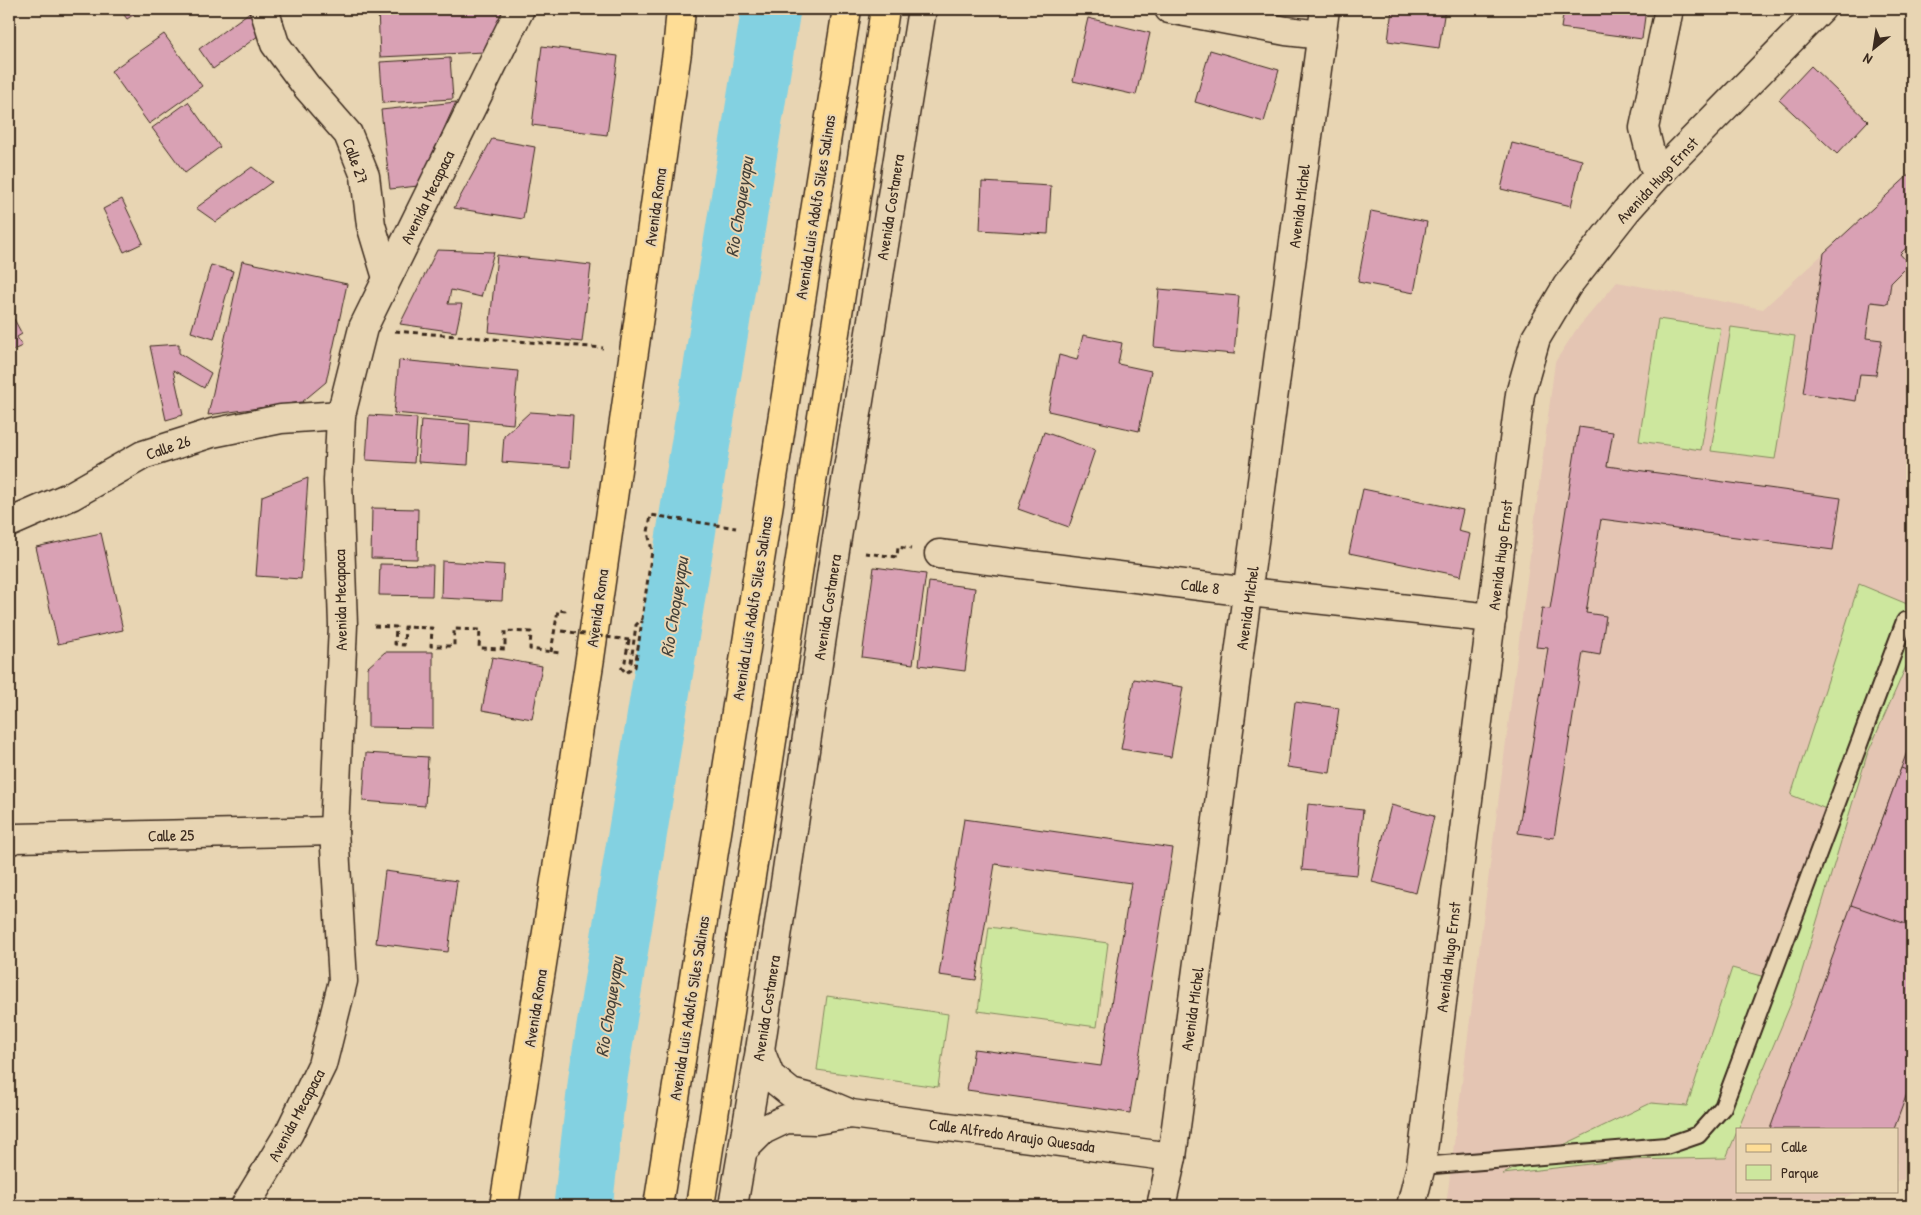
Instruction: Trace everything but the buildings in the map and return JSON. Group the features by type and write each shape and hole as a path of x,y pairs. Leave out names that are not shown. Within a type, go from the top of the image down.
{"main road":[{"name":"Avenida Roma","path":"504,1206 590,658 677,52 681,9"},
{"name":"Avenida Luis Adolfo Siles Salinas","path":"658,1206 846,9"},
{"path":"700,1206 884,9"}],"street":[{"name":"Calle 27","path":"264,9 275,44 306,87 348,134 365,176 371,225 387,278"},
{"name":"Avenida Mecapaca","path":"245,1206 288,1133 322,1065 343,981 334,831 343,625 338,481 341,415 363,328 520,9"},
{"name":"Avenida Costanera","path":"733,1206 760,1050 837,540 922,9"},
{"path":"1169,9 1286,31 1324,22"},
{"path":"1660,173 1653,164 1644,128 1669,9"},
{"name":"Avenida Hugo Ernst","path":"1411,1206 1422,1166 1520,394 1536,338 1567,286 1626,211 1660,173 1821,9"},
{"name":"Avenida Michel","path":"1161,1206 1172,1157 1324,22"},
{"name":"Calle 26","path":"9,523 71,496 143,455 212,433 281,419 341,415"},
{"name":"Calle 8","path":"939,554 1249,592 1492,618"},
{"name":"Calle 25","path":"9,841 16,838 334,831"},
{"name":"Calle Alfredo Araujo Quesada","path":"760,1050 770,1076 791,1093 818,1100 851,1114 1172,1157"},
{"name":"Calle Alfredo Araujo Quesada","path":"743,1150 762,1130 786,1119 816,1120 851,1114"}],"lane":[{"path":"1422,1166 1666,1146 1698,1135 1723,1107 1905,621"}],"path":[{"path":"363,328 634,351"},
{"path":"617,662 626,674 635,667 652,551 648,532 651,515 735,528"},
{"path":"552,652 558,610 565,611 562,631 629,640 626,662 631,662 636,625 642,619"},
{"path":"343,625 396,626 395,644 404,645 405,627 432,628 431,646 454,646 454,629 480,630 479,648 505,649 505,631 531,632 530,649 560,653"}],"shaded area":[{"path":"1912,172 1912,1178 1898,1181 1898,1128 1736,1128 1736,1192 1858,1192 1845,1197 1699,1206 1645,1206 1588,1201 1446,1206 1555,362 1576,330 1617,282 1763,309"}],"green space":[{"path":"1658,319 1721,328 1701,450 1639,441"},
{"path":"1731,327 1795,336 1775,459 1711,451"},
{"path":"1859,584 1912,606 1912,653 1867,755 1795,994 1739,1128 1736,1128 1736,1134 1726,1158 1625,1160 1503,1174 1651,1103 1687,1106 1732,968 1772,979 1826,809 1791,795"},
{"path":"989,927 1108,943 1097,1027 978,1011"},
{"path":"827,996 948,1014 938,1087 817,1070"}],"waterway":[{"name":"Río Choqueyapu","path":"583,1206 598,1077 771,9"}]}
